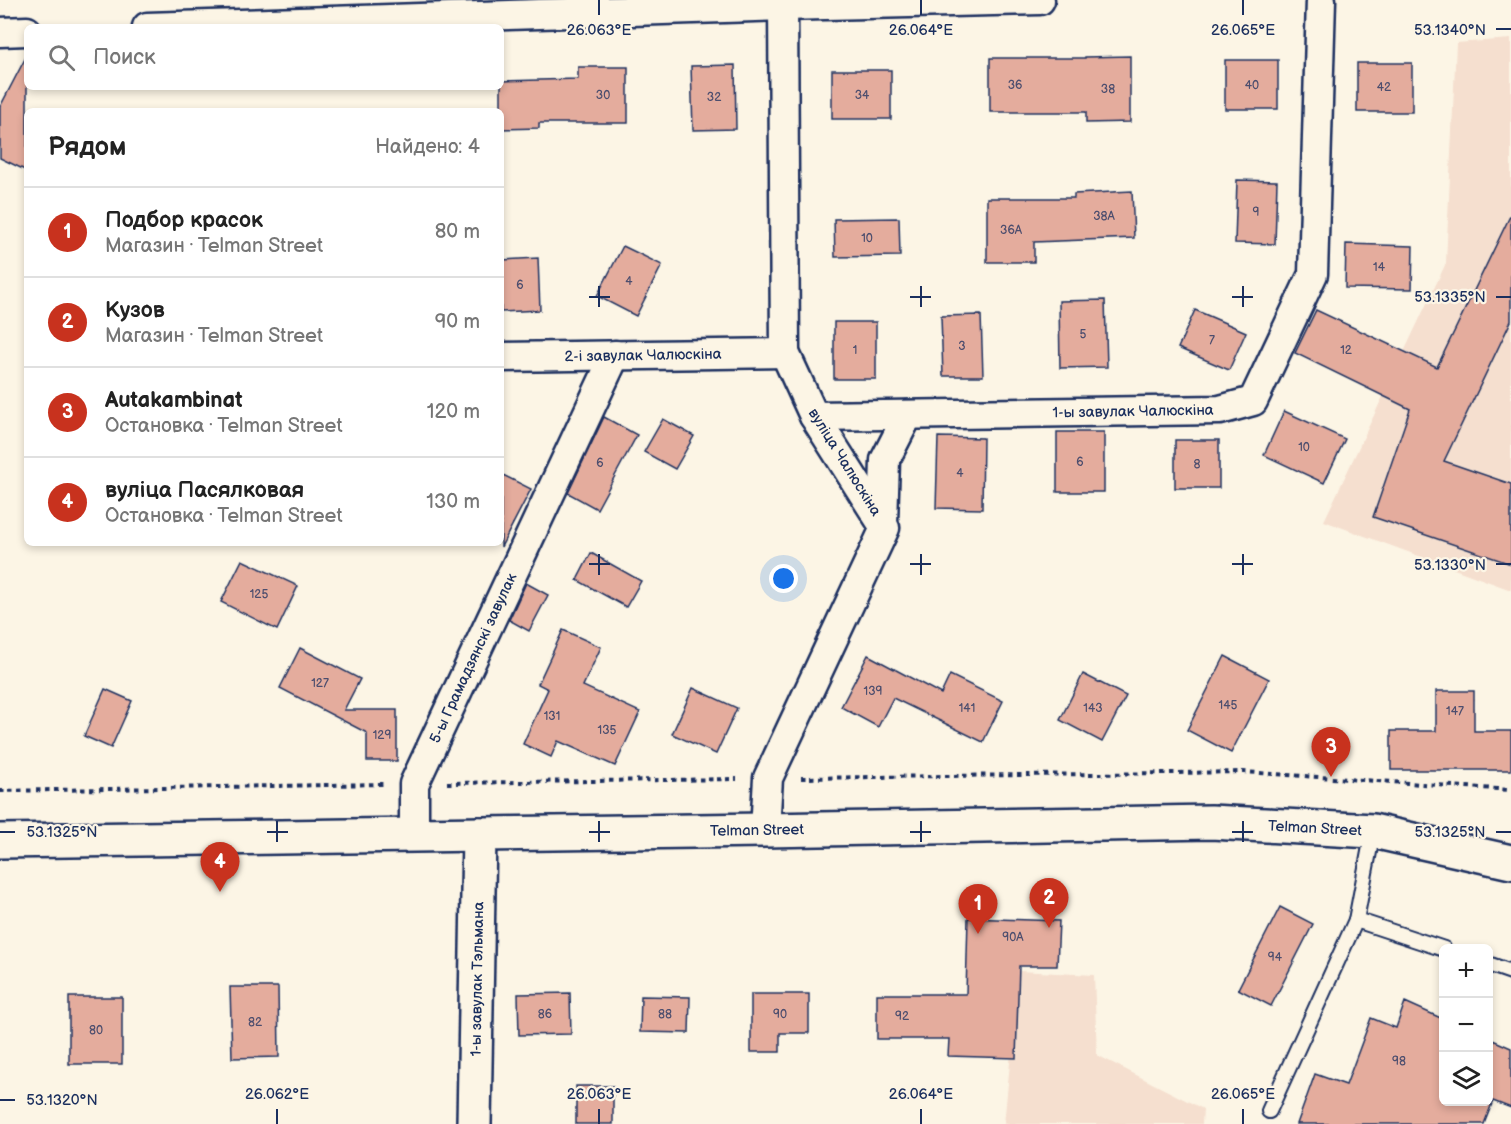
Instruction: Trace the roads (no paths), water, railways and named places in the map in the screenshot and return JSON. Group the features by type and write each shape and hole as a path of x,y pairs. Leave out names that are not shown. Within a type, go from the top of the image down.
{"main road":[{"name":"Telman Street","path":"0,841 1210,822 1373,831 1511,862"},
{"name":"1-ы завулак Тэльмана","path":"474,1124 479,834"}],"street":[{"path":"226,24 783,3 1040,0"},
{"name":"1-ы завулак Чалюскіна","path":"814,416 1220,410 1253,401 1313,274 1322,0"},
{"name":"вуліца Чалюскіна","path":"765,830 768,778 885,528 814,416 785,353 783,3"},
{"path":"0,32 24,31"},
{"name":"2-і завулак Чалюскіна","path":"504,357 785,353"},
{"name":"5-ы Грамадзянскі завулак","path":"414,834 414,784 615,355"},
{"path":"883,523 885,460 908,415"}],"lane":[{"path":"1269,1111 1356,920 1373,831"},
{"path":"1356,920 1439,948"},
{"path":"1493,966 1511,972"}],"place":[{"name":"Autakambinat","path":"1331,777"},
{"name":"вуліца Пасялковая","path":"220,892"},
{"name":"Кузов","path":"1049,928"},
{"name":"Подбор красок","path":"978,934"}]}
